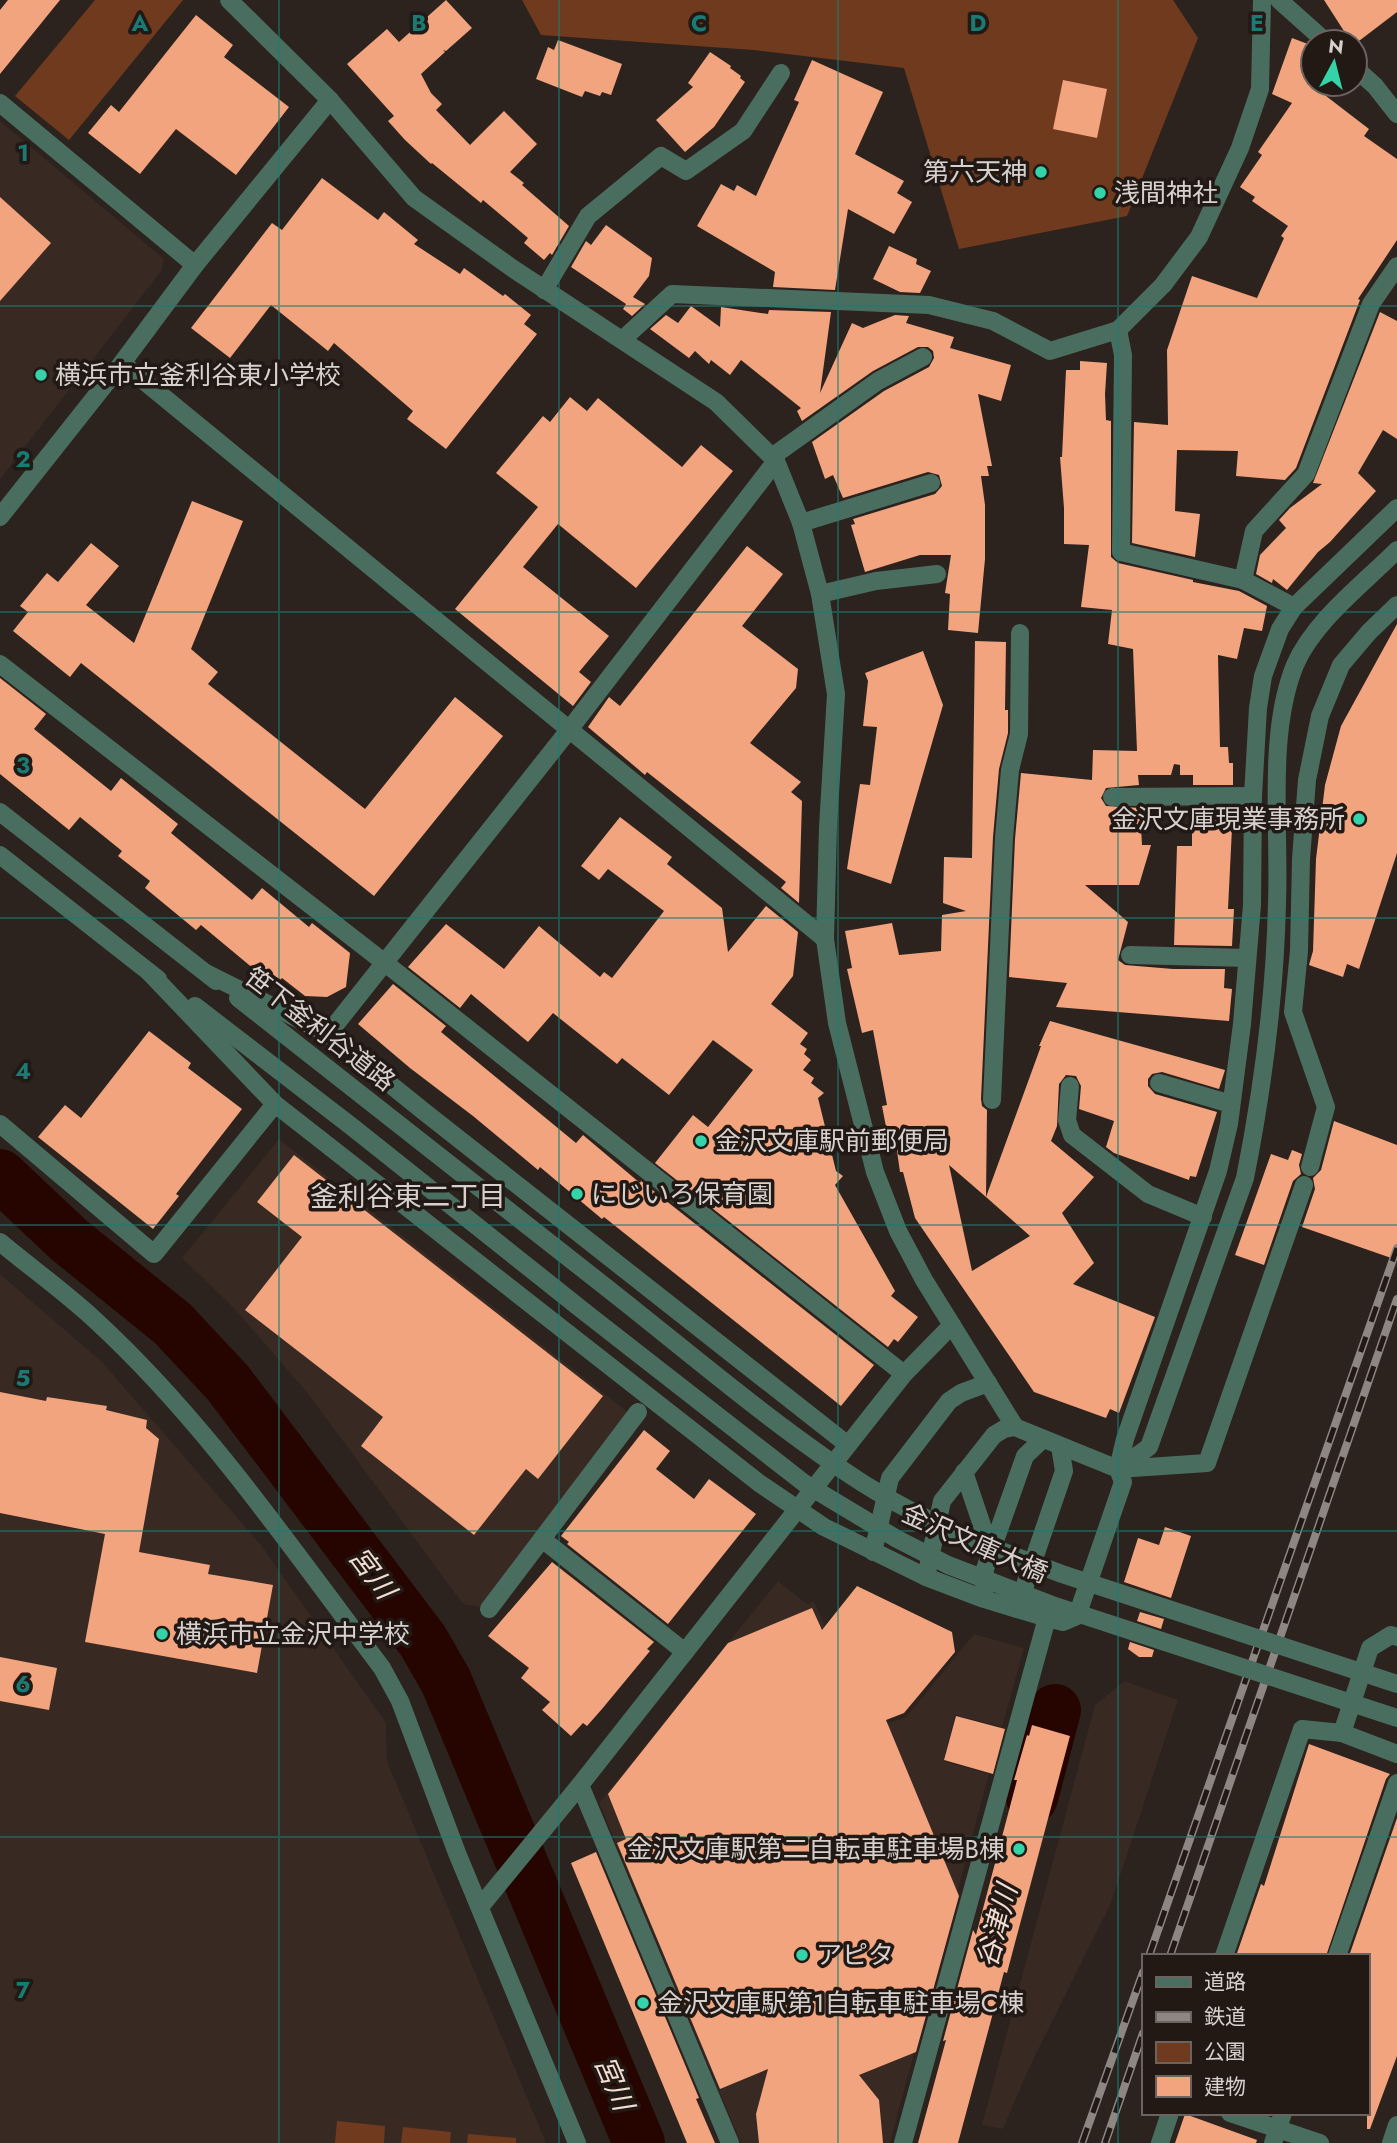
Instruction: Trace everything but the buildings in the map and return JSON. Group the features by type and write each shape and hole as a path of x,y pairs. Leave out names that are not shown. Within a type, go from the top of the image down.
{"street":[{"path":"229,0 330,100 414,198 544,290 716,402 774,458 802,523 820,594 836,694 825,939 837,1023 875,1172 898,1231 1015,1427"},
{"path":"622,340 672,294 929,305 993,321 1050,351 1118,330 1163,285 1199,236 1240,148 1261,89 1262,0"},
{"path":"1279,0 1310,28"},
{"path":"544,290 589,216 661,156 685,171 743,131 781,73"},
{"path":"1369,81 1397,114"},
{"path":"0,517 122,363 195,265 330,100"},
{"path":"0,103 195,265"},
{"path":"1243,580 1254,531 1306,474 1371,304 1397,266"},
{"path":"1118,330 1122,355 1121,552 1243,580 1294,607"},
{"path":"328,1034 569,730 774,458 878,381 923,357"},
{"path":"122,363 825,939"},
{"path":"802,523 931,483"},
{"path":"0,855 149,972 275,1104 759,1483 798,1511 926,1577 984,1599 1063,1622 1077,1616 1123,1482 1118,1469 1125,1438 1218,1171 1231,1104 1252,905 1253,796 1258,708 1263,676 1280,629 1294,607 1397,508"},
{"path":"1118,1469 1149,1447 1244,1178 1253,1140 1269,1027 1277,904 1278,736 1284,696 1295,665 1312,636 1397,550"},
{"path":"820,594 876,581 937,574"},
{"path":"1310,1167 1326,1107 1293,1012 1299,951 1301,859 1307,780 1320,716 1341,665 1397,605"},
{"path":"992,1100 1004,838 1010,770 1019,734 1020,633"},
{"path":"0,664 385,963 904,1374"},
{"path":"1112,797 1253,796"},
{"name":"笹下釜利谷道路","path":"0,811 607,1288"},
{"path":"1130,955 1247,958"},
{"name":"金沢文庫大橋","path":"149,972 351,1126 804,1483 885,1533 948,1565 1041,1601 1397,1718"},
{"path":"208,974 328,1034 432,1119 848,1445"},
{"path":"1159,1083 1231,1104"},
{"path":"1070,1086 1067,1120 1072,1135 1148,1194 1203,1217"},
{"path":"0,1124 154,1254 275,1104"},
{"path":"926,1577 943,1501 994,1435 1004,1429 1015,1427 1118,1469 1207,1463 1304,1185"},
{"path":"0,1242 95,1319 162,1387 219,1452 382,1668 400,1702 480,1907 577,2143"},
{"name":"金沢文庫大橋","path":"607,1288 824,1457 913,1512 1010,1555 1062,1574 1397,1684"},
{"path":"480,1907 798,1511 904,1374 952,1325"},
{"path":"873,1552 890,1478 949,1401 961,1393 988,1383"},
{"path":"489,1609 638,1412"},
{"path":"984,1599 985,1569 1025,1456 1051,1442"},
{"path":"1006,1606 1024,1588 1064,1471 1051,1442"},
{"path":"964,1472 991,1552"},
{"path":"542,1539 685,1652"},
{"path":"903,2143 1047,1618"},
{"path":"1342,1733 1370,1648 1391,1635 1397,1637"},
{"path":"1225,1954 1302,1729 1342,1733 1397,1754"},
{"path":"1338,1954 1397,1783"},
{"path":"580,1785 730,2143"},
{"path":"1160,2143 1169,2115"},
{"path":"1236,2115 1320,2143"},
{"path":"1391,2143 1397,2125"}],"shaded area":[{"name":"横浜市立釜利谷東小学校","path":"0,121 164,259 162,270 0,479"},
{"path":"279,1139 629,1413 480,1607 463,1604 309,1395 233,1307 182,1258"},
{"name":"横浜市立金沢中学校","path":"0,1274 102,1362 261,1545 386,1723 387,1761 546,2143 0,2143"},
{"name":"アピタ","path":"778,1581 807,1604 814,1601 869,1730 906,1717 974,1634 1024,1648 1002,1727 955,1715 943,1761 989,1774 890,2143 741,2143 599,1803"},
{"path":"1124,1681 1178,1700 1111,1903 1029,2068 1003,2129 982,2125 1095,1705"}],"green space":[{"path":"95,0 183,0 69,140 15,96"},
{"path":"522,0 1173,0 1198,38 1127,216 959,249 904,68 753,50 541,35"},
{"path":"337,2121 385,2126 384,2143 335,2143"},
{"path":"403,2127 451,2132 450,2143 401,2143"},
{"path":"468,2134 516,2138 516,2143 467,2143"}],"waterway":[{"name":"宮川","path":"0,1175 69,1240 173,1324 228,1383 423,1641 446,1681 639,2143"},
{"name":"谷津川","path":"1032,1798 1055,1710"}],"railway":[{"path":"1150,1954 1397,1248"},
{"path":"1171,1954 1397,1299"},
{"path":"1082,2143 1142,1975"},
{"path":"1105,2143 1142,2036"}],"place":[{"name":"第六天神","path":"1041,172"},
{"name":"浅間神社","path":"1100,193"},
{"name":"横浜市立釜利谷東小学校","path":"41,375"},
{"name":"金沢文庫現業事務所","path":"1359,819"},
{"name":"金沢文庫駅前郵便局","path":"701,1141"},
{"name":"にじいろ保育園","path":"577,1194"},
{"name":"横浜市立金沢中学校","path":"162,1634"},
{"name":"金沢文庫駅第二自転車駐車場B棟","path":"1019,1849"},
{"name":"アピタ","path":"802,1955"},
{"name":"金沢文庫駅第1自転車駐車場C棟","path":"643,2003"}],"district":[{"name":"釜利谷東二丁目","path":"408,1196"}]}
